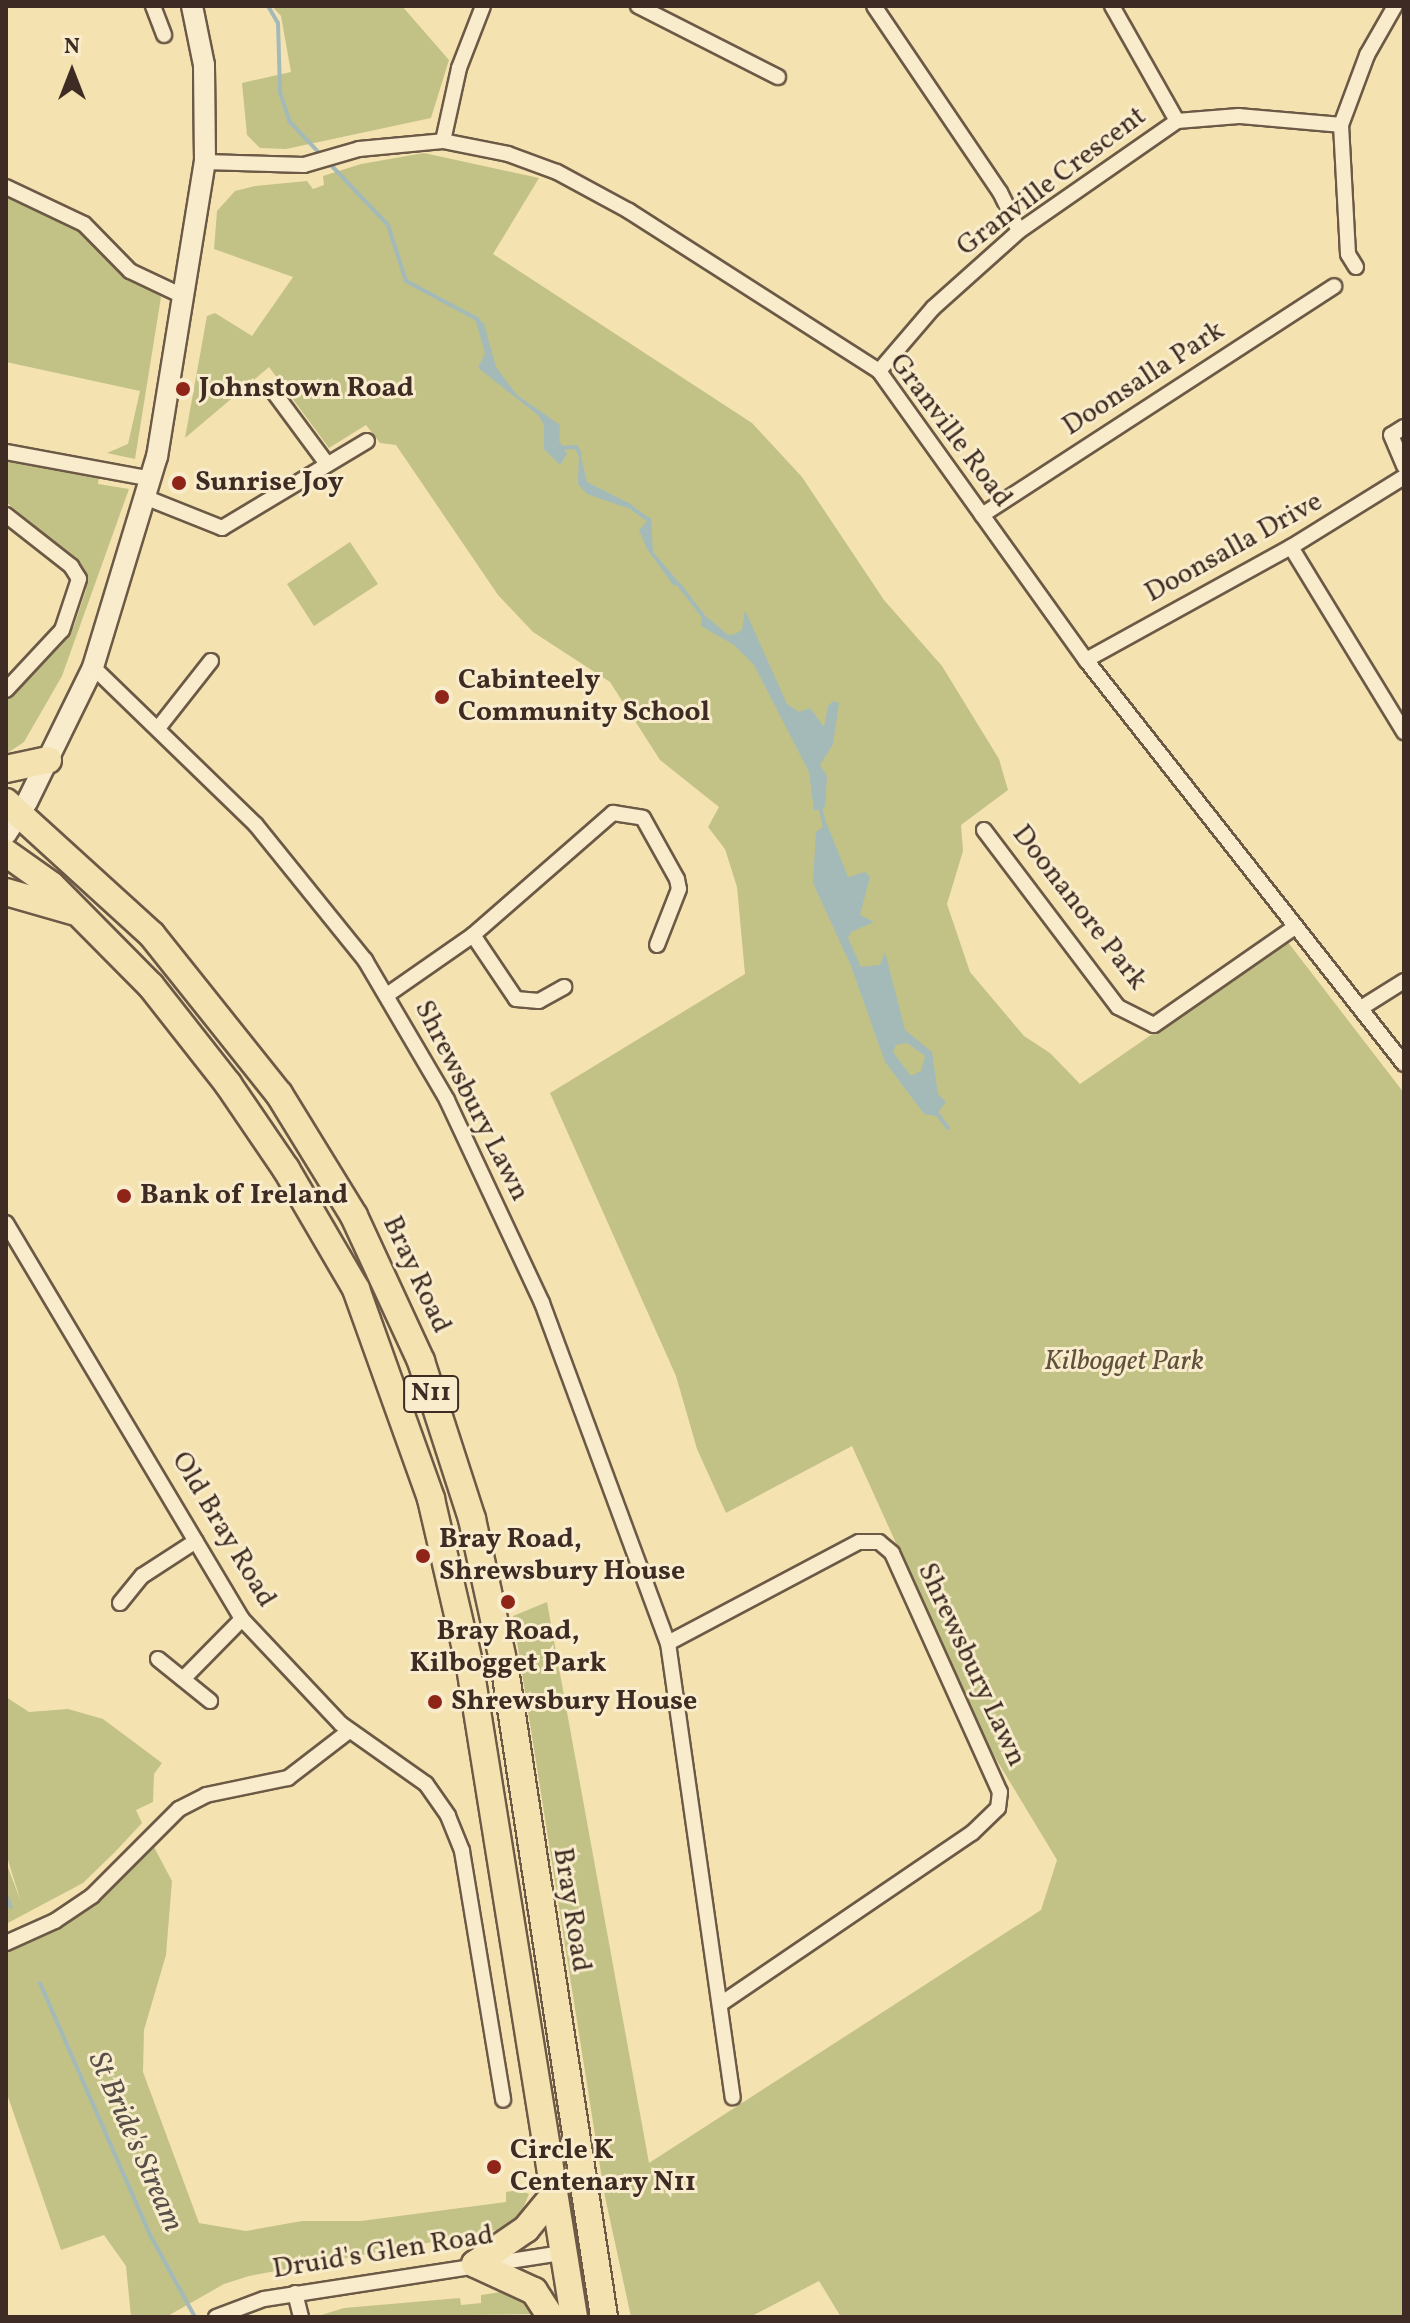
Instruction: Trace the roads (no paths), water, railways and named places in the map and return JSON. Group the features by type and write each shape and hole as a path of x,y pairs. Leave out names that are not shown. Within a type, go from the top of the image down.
{"highway":[{"path":"6,769 48,760"},
{"name":"Bray Road","path":"11,816 161,944 279,1094 354,1216 421,1361 472,1519 505,1669 590,2248 604,2317"},
{"name":"N11","path":"6,853 79,913 151,986 237,1096 356,1289 431,1499 470,1667 574,2317"},
{"path":"6,892 79,913"},
{"path":"475,2264 526,2229 554,2195"},
{"path":"562,2253 590,2248"},
{"path":"475,2264 540,2295 551,2317"}],"street":[{"path":"153,6 164,35"},
{"path":"11,816 48,760 93,667 149,489 185,297 205,162 204,65 192,6"},
{"path":"443,141 459,68 483,6"},
{"path":"638,6 778,77"},
{"path":"874,6 1000,192 1019,231"},
{"path":"1112,6 1177,121"},
{"path":"1356,267 1348,254 1341,125 1367,55 1395,6"},
{"name":"Granville Crescent","path":"879,371 933,308 1019,231 1177,121 1239,116 1341,125"},
{"name":"Granville Road","path":"205,162 275,167 318,161 343,153 443,141 508,154 557,172 629,211 879,371 1086,660 1404,1064"},
{"path":"6,187 84,224 130,271 185,297"},
{"name":"Doonsalla Park","path":"982,515 1334,286"},
{"path":"273,391 327,464"},
{"path":"1404,427 1391,435 1404,466"},
{"path":"6,452 149,489 222,528 367,441"},
{"name":"Doonsalla Drive","path":"1086,660 1291,547 1404,477"},
{"path":"6,515 71,566 79,579 62,630 6,690"},
{"path":"1291,547 1404,732"},
{"path":"159,727 211,661"},
{"name":"Shrewsbury Lawn","path":"93,667 159,727 256,825 365,960 447,1100 542,1303 668,1643 722,2003 733,2097"},
{"path":"387,995 473,935 613,813 643,818 677,879 679,889 657,945"},
{"name":"Doonanore Park","path":"984,830 1118,1007 1154,1025 1295,927"},
{"path":"473,935 516,999 539,1001 564,987"},
{"path":"1361,1008 1404,981"},
{"name":"Old Bray Road","path":"6,1223 242,1619 349,1731 426,1784 448,1816 462,1851 503,2100"},
{"path":"120,1603 142,1576 196,1541"},
{"name":"Shrewsbury Lawn","path":"668,1643 859,1542 879,1542 892,1553 1000,1792 998,1808 972,1833 722,2003"},
{"path":"183,1679 242,1619"},
{"path":"158,1659 210,1701"},
{"path":"6,1943 55,1921 92,1896 179,1809 206,1795 288,1778 349,1731"},
{"name":"Druid's Glen Road","path":"216,2317 264,2299 295,2293 562,2253"},
{"path":"295,2293 301,2317"}],"water":[{"path":"474,315 484,324 496,367 517,395 560,425 559,441 567,454 560,465 544,449 544,425 538,415 478,368 485,353"},
{"path":"579,448 587,482 633,505 627,508 587,494 578,484"},
{"path":"651,517 653,552 683,587 673,585 647,549 639,530"},
{"path":"745,610 787,704 799,712 810,708 824,727 828,706 833,701 839,703 833,744 820,765 827,776 825,807 814,811 809,772 754,665 734,645 701,626 702,616 707,617 728,635 735,634 742,630"},
{"path":"827,824 848,877 865,872 870,877 860,915 874,922 851,932 848,938 861,967 880,965 885,952 905,1030 932,1052 938,1094 946,1102 935,1116 924,1114 885,1062 851,966 813,883 816,832","holes":["907,1043 925,1056 921,1071 911,1076 893,1052 896,1045"]}],"waterway":[{"path":"268,6 278,23 280,92 290,122 323,157"},
{"path":"329,163 388,225 406,281 477,319"},
{"path":"560,448 576,447 580,454"},
{"path":"628,505 649,520"},
{"path":"680,586 706,620"},
{"path":"820,806 825,828"},
{"path":"936,1112 948,1128"},
{"name":"St Bride's Stream","path":"6,1896 11,1907"},
{"name":"St Bride's Stream","path":"40,1983 149,2233 195,2317"}],"place":[{"name":"Johnstown Road","path":"183,389"},
{"name":"Sunrise Joy","path":"179,483"},
{"name":"Cabinteely Community School","path":"442,697"},
{"name":"Bank of Ireland","path":"124,1196"},
{"name":"Bray Road, Shrewsbury House","path":"423,1556"},
{"name":"Bray Road, Kilbogget Park","path":"508,1602"},
{"name":"Shrewsbury House","path":"435,1702"},
{"name":"Circle K Centenary N11","path":"494,2167"}],"park label":[{"name":"Kilbogget Park","path":"1124,1362"}]}
